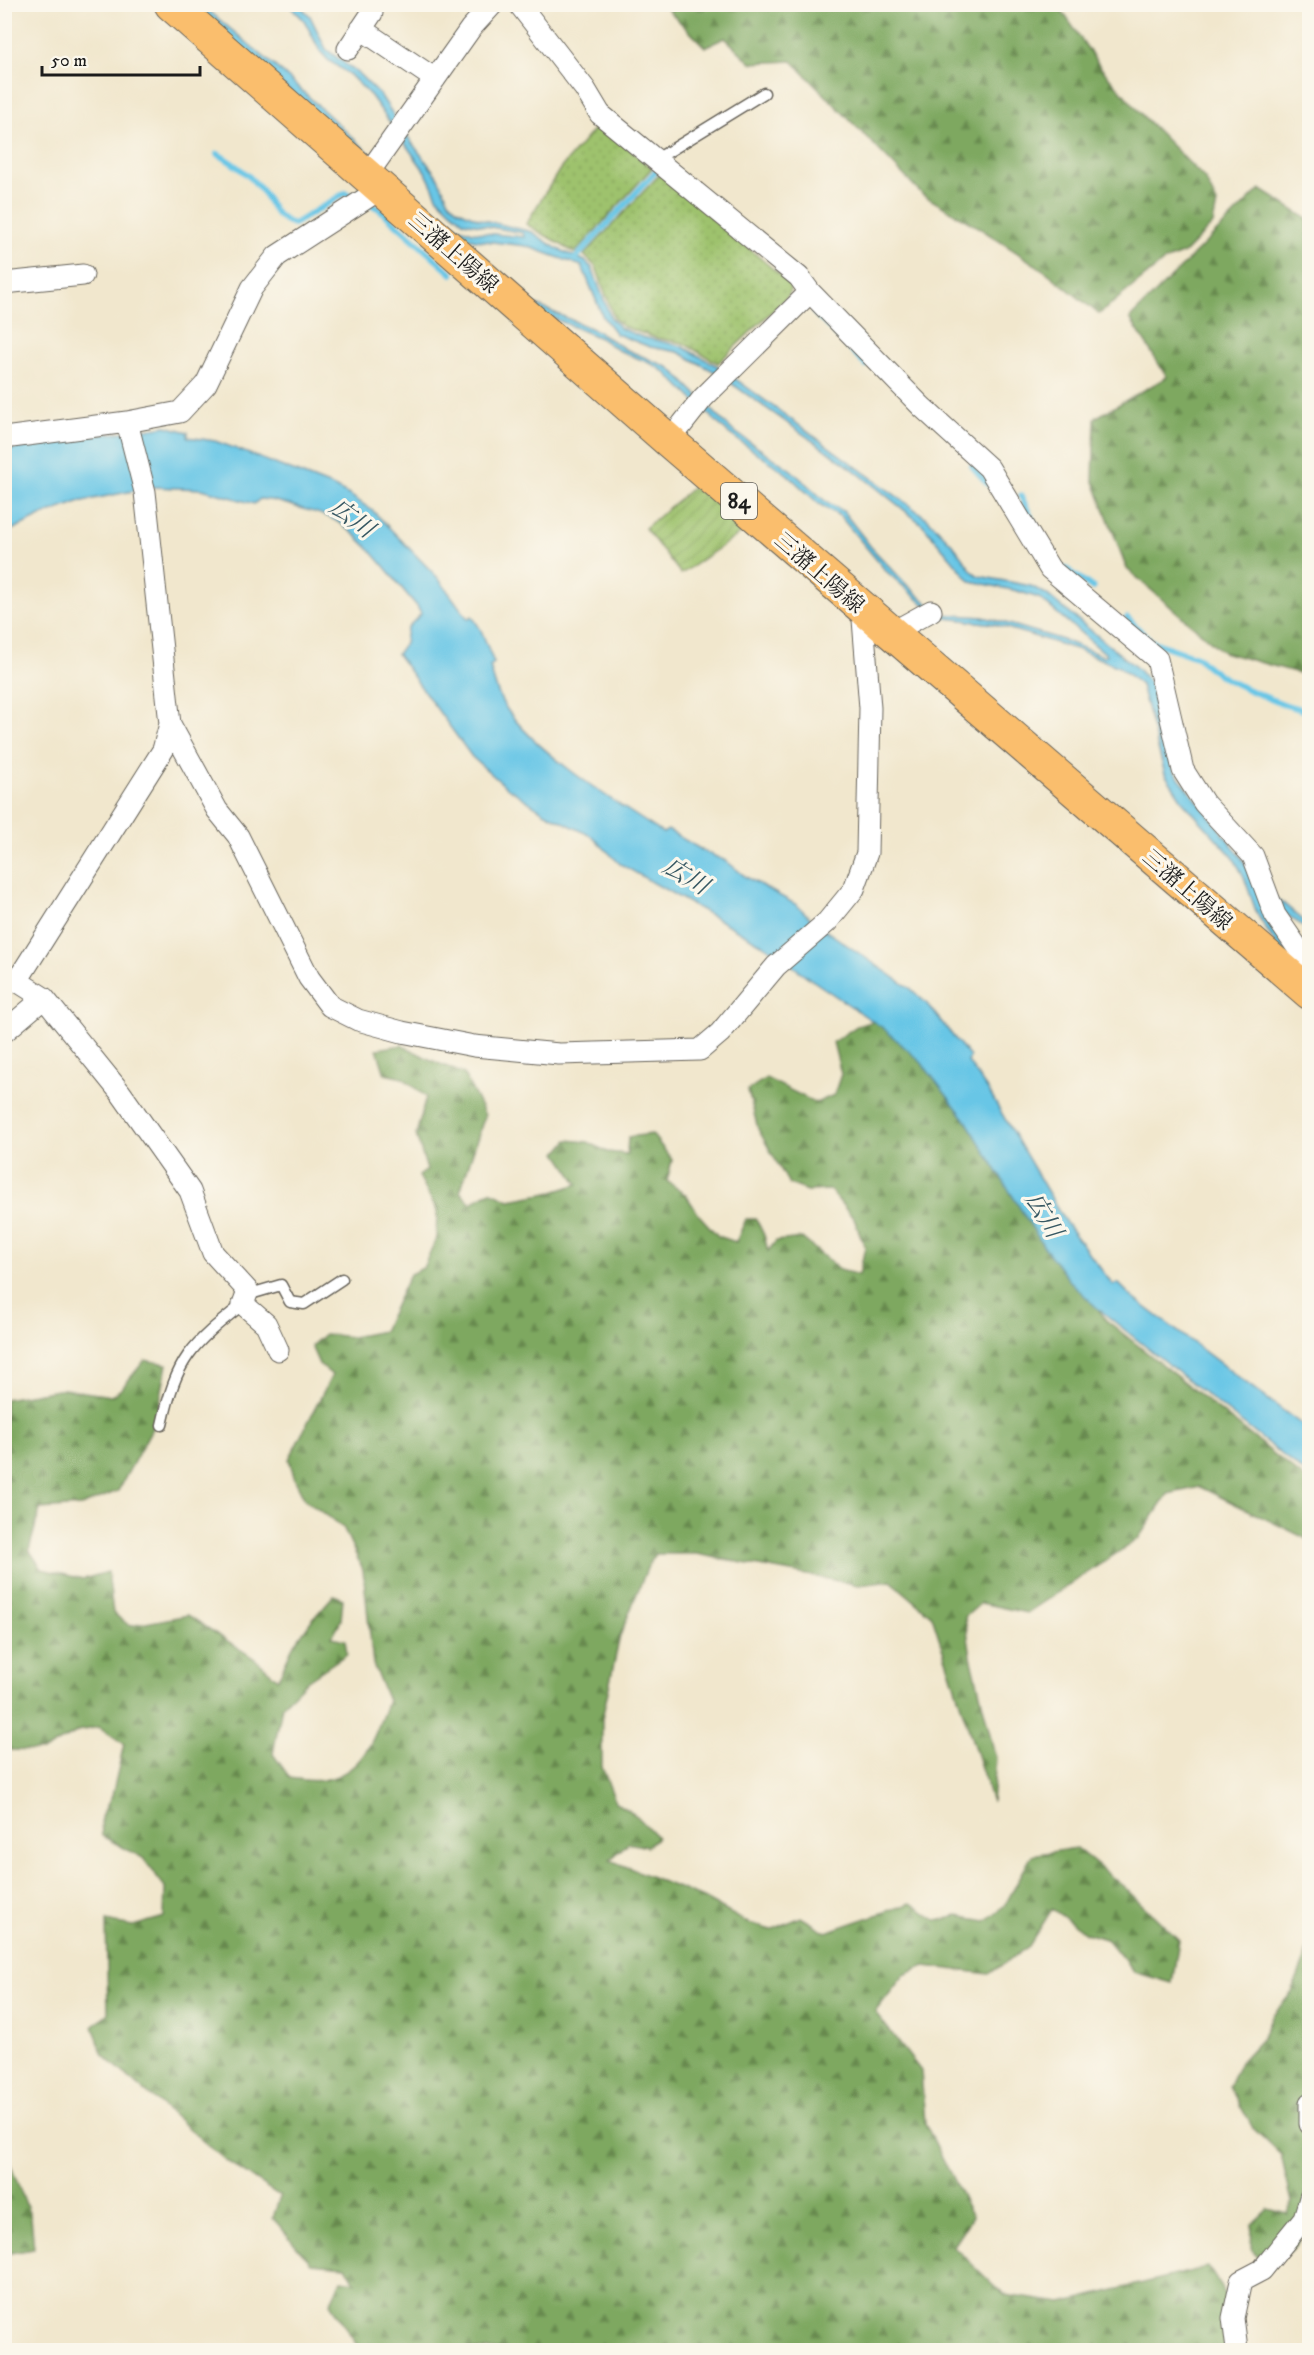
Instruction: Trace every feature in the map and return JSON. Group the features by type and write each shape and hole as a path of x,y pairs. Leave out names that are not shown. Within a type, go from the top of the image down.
{"main road":[{"name":"三潴上陽線","path":"171,4 374,176 669,441 891,633 1305,978"}],"street":[{"path":"4,438 129,426 180,412 206,384 252,288 278,256 374,176 407,118 471,28 493,4"},
{"path":"519,4 585,89 600,114 799,277 810,292 921,406 989,468 1050,570 1157,659 1183,770 1204,803 1253,856 1275,915 1305,978"},
{"path":"348,49 367,21 435,79"},
{"path":"4,283 83,275"},
{"path":"669,441 703,398 810,292"},
{"path":"129,426 145,492 170,724 163,750 11,979 44,998 120,1092 190,1191 213,1253 248,1291 245,1299 266,1324 278,1350"},
{"path":"170,724 217,810 238,836 309,978 330,1006 358,1020 402,1032 474,1046 559,1054 700,1050 720,1033 776,966 827,922 854,889 867,853 870,708 862,608"},
{"path":"891,633 931,610"},
{"path":"4,1032 44,998"},
{"path":"1310,2103 1310,2124"},
{"path":"1237,2350 1233,2318 1242,2281 1262,2270 1304,2218 1310,2198"}],"lane":[{"path":"655,160 764,93"},
{"path":"162,1425 170,1390 182,1361 202,1336 245,1299 281,1285 290,1302 304,1304 342,1279"}],"green space":[{"path":"663,5 1058,5 1101,68 1143,116 1205,179 1217,203 1213,224 1184,253 1164,261 1099,314 1045,271 981,229 923,195 792,61 751,63 725,38 705,47"},
{"path":"599,123 652,168 575,253 526,224 560,169"},
{"path":"660,174 791,284 789,295 718,363 683,343 656,338 622,326 614,318 596,267 584,255"},
{"path":"1260,189 1309,220 1310,672 1302,674 1223,652 1127,569 1093,479 1095,418 1167,377 1130,318"},
{"path":"697,484 747,529 681,574 645,528"},
{"path":"888,1017 1025,1187 1054,1248 1106,1320 1309,1482 1309,1540 1200,1487 1168,1494 1138,1539 1027,1613 981,1603 965,1617 971,1656 996,1759 992,1802 932,1616 891,1581 859,1585 696,1554 656,1554 648,1566 620,1636 602,1719 602,1767 616,1803 637,1816 657,1837 647,1847 628,1843 610,1860 703,1898 748,1923 771,1930 801,1917 826,1932 911,1903 937,1921 958,1916 986,1921 1005,1905 1032,1855 1076,1848 1123,1886 1179,1940 1172,1983 1134,1972 1108,1940 1086,1933 1052,1909 1029,1946 989,1974 925,1966 904,1975 875,2012 921,2071 925,2123 972,2217 953,2246 1004,2295 1062,2303 1208,2267 1223,2289 1244,2350 360,2350 330,2303 341,2280 355,2282 346,2266 311,2263 273,2218 280,2196 225,2160 103,2055 93,2026 108,2013 106,1921 133,1926 164,1917 165,1887 143,1858 102,1836 101,1817 112,1796 124,1744 99,1727 78,1731 44,1751 7,1750 5,1399 64,1389 111,1396 121,1389 145,1360 167,1364 156,1421 118,1491 81,1506 40,1509 29,1550 42,1569 83,1579 108,1572 113,1613 130,1626 188,1615 255,1659 278,1679 292,1648 311,1621 334,1595 343,1599 341,1620 332,1637 345,1640 347,1654 308,1680 282,1706 273,1754 290,1778 319,1781 337,1776 359,1761 366,1751 388,1701 373,1664 363,1570 343,1527 305,1500 295,1480 289,1459 332,1375 319,1364 311,1346 325,1334 352,1337 383,1331 410,1274 423,1268 436,1239 437,1211 419,1176 427,1170 416,1135 426,1097 403,1078 385,1074 377,1049 402,1045 464,1074 485,1115 460,1192 471,1203 490,1191 510,1200 553,1192 578,1184 557,1153 568,1140 588,1142 607,1152 627,1154 628,1137 652,1134 672,1160 667,1181 686,1195 699,1215 718,1236 736,1242 746,1219 756,1219 764,1235 768,1251 776,1241 802,1238 840,1270 859,1275 865,1247 854,1219 830,1190 808,1191 789,1184 758,1129 748,1090 766,1078 816,1103 834,1095 841,1074 833,1042 857,1026"},
{"path":"1309,1938 1309,2216 1296,2246 1270,2268 1251,2249 1252,2224 1268,2209 1288,2214 1292,2202 1281,2155 1253,2128 1229,2086 1240,2062 1263,2037 1272,2017 1292,1992 1305,1959"},
{"path":"4,2149 31,2217 34,2249 5,2254"}],"water":[{"path":"193,5 202,5 283,73 446,224 473,232 524,237 523,233 464,222 438,198 426,173 371,96 350,75 328,60 320,51 304,20 289,5 299,5 310,16 326,49 360,75 381,96 437,176 449,201 457,209 479,219 532,232 556,248 585,261 592,268 611,318 620,328 642,337 681,346 719,367 928,519 954,546 972,571 979,576 1031,586 1046,594 1138,669 1150,683 1174,771 1239,854 1255,884 1309,925 1309,931 1258,893 1295,957 1283,956 1257,914 1244,877 1233,857 1184,803 1165,774 1141,685 1119,667 1079,650 994,624 938,617 886,571 840,516 819,504 787,474 728,433 665,372 618,350 600,338 532,309 534,304 597,331 625,349 670,368 732,430 791,470 825,501 843,511 871,547 907,585 940,614 983,617 1063,640 1103,656 1107,655 1039,598 970,581 923,525 854,470 715,372 678,352 650,347 616,334 603,317 582,266 526,246 476,240 448,233"},
{"name":"広川","path":"166,426 188,432 188,437 215,441 334,487 373,511 438,578 468,619 472,616 481,630 494,663 490,666 504,705 535,741 577,775 663,833 668,830 707,853 726,861 746,877 797,905 815,923 911,989 927,1004 970,1057 968,1062 988,1090 1066,1223 1113,1285 1118,1283 1132,1297 1309,1430 1309,1476 1095,1306 1069,1280 1044,1247 965,1119 921,1062 883,1028 767,947 620,864 593,837 544,812 505,786 472,757 397,654 405,643 407,628 421,614 417,606 358,537 335,520 274,500 260,499 254,504 202,489 153,487 78,502 5,533 5,451 64,439"}],"waterway":[{"path":"218,154 236,166 258,186 282,219 294,224 345,193 358,199"},
{"path":"574,260 656,171"},
{"path":"367,203 378,208 452,274"},
{"path":"814,312 866,365"},
{"path":"972,466 989,485"},
{"path":"1021,496 1034,523"},
{"path":"1065,568 1093,588"},
{"path":"1127,618 1151,641 1199,658 1214,672 1236,684 1282,704 1310,713"}]}
